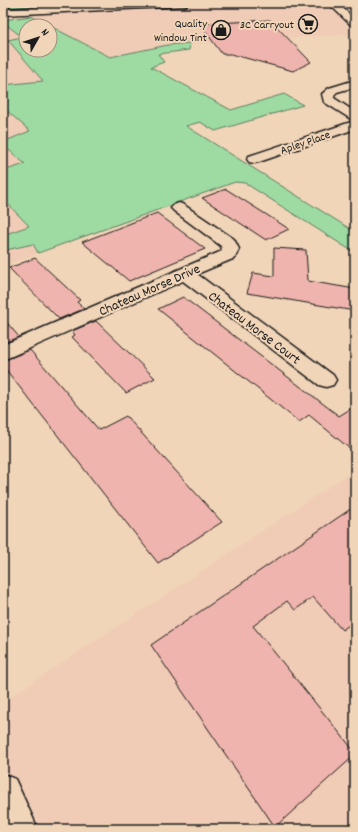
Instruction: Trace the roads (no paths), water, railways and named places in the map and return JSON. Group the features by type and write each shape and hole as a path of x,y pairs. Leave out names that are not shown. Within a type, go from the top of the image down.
{"street":[{"path":"79,3 89,8"},
{"path":"3,12 186,3"},
{"path":"332,3 355,24"},
{"path":"355,83 333,90 328,94 328,99 355,118"},
{"name":"Apley Place","path":"254,160 355,125"},
{"name":"Chateau Morse Drive","path":"3,352 229,254 231,249 228,243 179,208"},
{"name":"Chateau Morse Court","path":"184,273 326,380"},
{"path":"3,791 20,829"}],"place":[{"name":"3C Carryout","path":"308,24"},
{"name":"Quality Window Tint","path":"221,30"}]}
